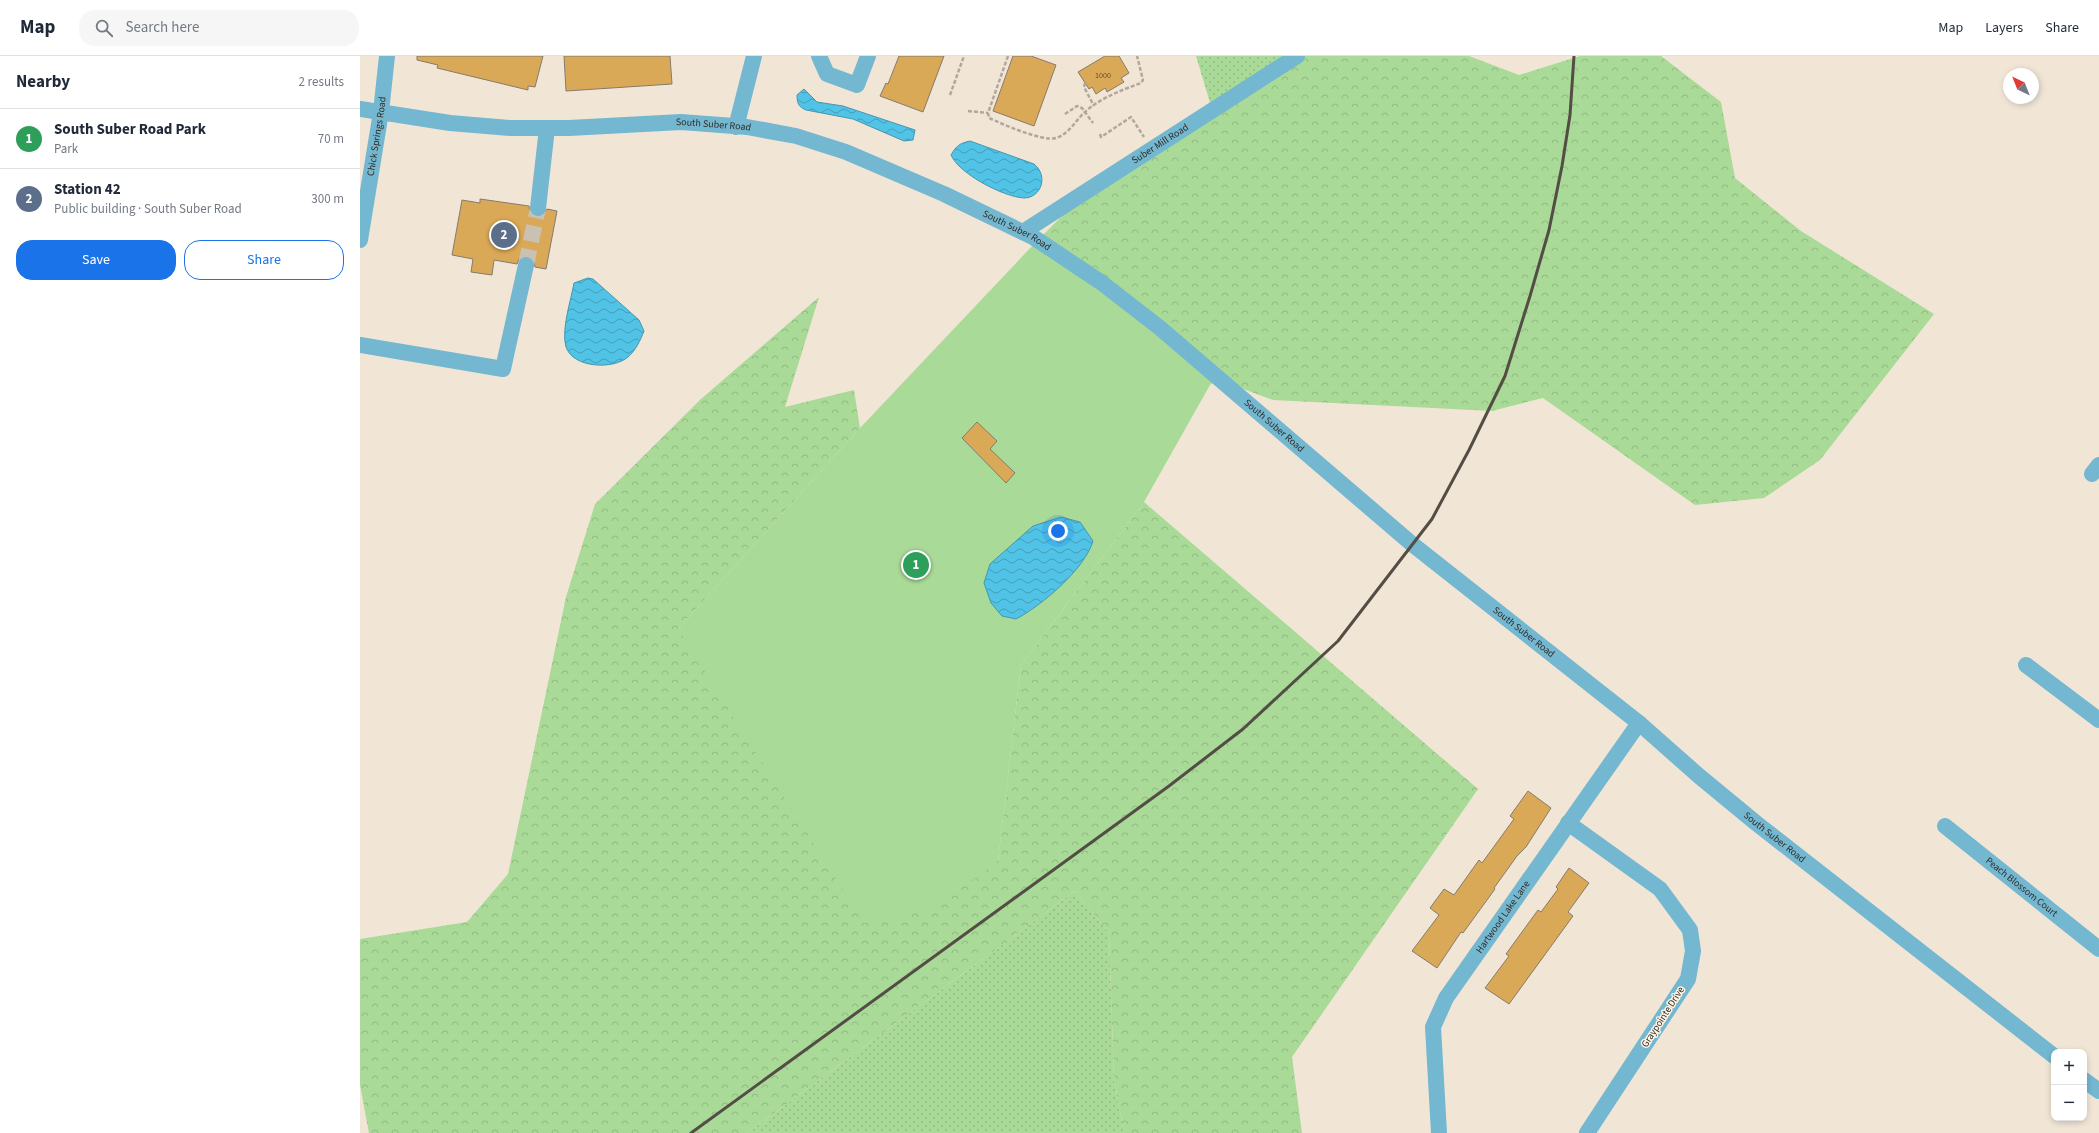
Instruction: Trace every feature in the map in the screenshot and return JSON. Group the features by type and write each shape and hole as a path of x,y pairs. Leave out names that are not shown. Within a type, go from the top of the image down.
{"street":[{"name":"Chick Springs Road","path":"360,240 381,112 387,56"},
{"path":"736,127 754,56"},
{"path":"819,56 827,74 857,85 868,56"},
{"name":"Suber Mill Road","path":"1023,232 1297,56"},
{"name":"South Suber Road","path":"360,109 450,122 510,128 547,128 681,122 747,127 796,136 846,152 944,194 1033,237 1102,284 1160,328 1412,544 1639,723 1699,776 1756,823 2051,1054"},
{"path":"538,208 547,128"},
{"path":"360,345 503,369 526,265"},
{"path":"2026,665 2099,720"},
{"name":"Hartwood Lake Lane","path":"1439,1133 1433,1027 1446,998 1464,970 1639,723"},
{"name":"Graypointe Drive","path":"1568,823 1660,889 1690,930 1693,951 1688,979 1587,1133"},
{"name":"Peach Blossom Court","path":"1945,826 2099,949"},
{"path":"2087,1082 2099,1091"}],"path":[{"path":"950,95 964,56"},
{"path":"1008,56 988,113 989,118 1044,138 1055,138 1074,126 1085,112 1094,106 1119,90 1141,82 1143,80 1137,56"},
{"path":"1085,83 1084,86 1094,106"},
{"path":"1065,114 1077,106 1085,112 1093,123"},
{"path":"968,111 988,113"},
{"path":"1100,134 1101,137 1131,117 1144,137"}],"green space":[{"path":"1196,56 1306,56 1214,116"},
{"path":"1306,56 1469,56 1519,75 1580,56 1661,56 1721,102 1735,178 1801,231 1934,314 1820,460 1764,498 1695,505 1543,398 1492,411 1273,400 1217,379 1034,244 1069,209"},
{"path":"1034,244 1103,288 1217,379 1210,385 1144,502 1021,665 998,861 931,910 864,923 678,629 860,428"},
{"path":"819,297 785,407 854,390 860,428 678,629 998,861 1021,665 1144,502 1478,789 1292,1057 1302,1133 1124,1133 1114,1079 1109,933 1075,891 747,1133 369,1133 360,1085 360,939 467,922 508,874 566,597 595,504 701,399"},
{"path":"1075,891 1109,933 1114,1079 1124,1133 747,1133"}],"water":[{"path":"804,89 817,102 843,106 915,130 913,140 904,141 853,119 806,110 799,105 797,98 797,95"},
{"path":"970,141 1034,164 1039,169 1041,174 1042,180 1039,190 1030,197 1015,197 994,189 972,177 963,170 951,155 959,145"},
{"path":"588,278 593,279 639,320 644,331 639,342 628,357 613,364 594,365 585,363 570,354 566,347 565,332 567,315 574,283"},
{"path":"1061,517 1080,522 1093,541 1088,552 1072,575 1037,605 1016,619 1002,616 991,603 984,583 990,564 1033,526"}],"building":[{"path":"417,56 543,56 535,87 528,86 528,90 437,68 438,65 417,60"},
{"path":"564,56 670,56 672,84 566,91"},
{"path":"899,56 944,56 923,112 880,96 886,83 888,84"},
{"path":"1013,56 1031,56 1056,65 1034,126 993,111"},
{"path":"1105,56 1119,56 1129,73 1121,78 1124,82 1107,92 1105,88 1096,94 1092,87 1089,89 1078,72"},
{"path":"480,199 529,206 530,212 537,217 542,216 547,209 557,211 546,269 535,267 533,258 524,256 519,259 517,264 494,260 492,275 471,272 473,259 452,255 462,200 480,203"},
{"path":"977,422 997,441 990,449 1015,473 1006,483 962,438"},
{"path":"1528,791 1551,808 1526,847 1517,856 1463,933 1461,932 1437,968 1412,951 1439,915 1430,908 1444,889 1454,895 1479,860 1482,863 1514,819 1510,816"},
{"path":"1569,868 1589,883 1568,912 1573,916 1509,1004 1485,988 1509,956 1506,954 1538,910 1541,912 1558,889 1556,887"}],"tunnel":[{"path":"526,265 538,208"}],"railway":[{"path":"691,1133 1169,786 1243,729 1338,641 1432,519 1469,450 1505,376 1549,230 1562,166 1570,115 1574,56"}],"place":[{"name":"Station 42","path":"504,235"},
{"name":"South Suber Road Park","path":"916,565"}]}
